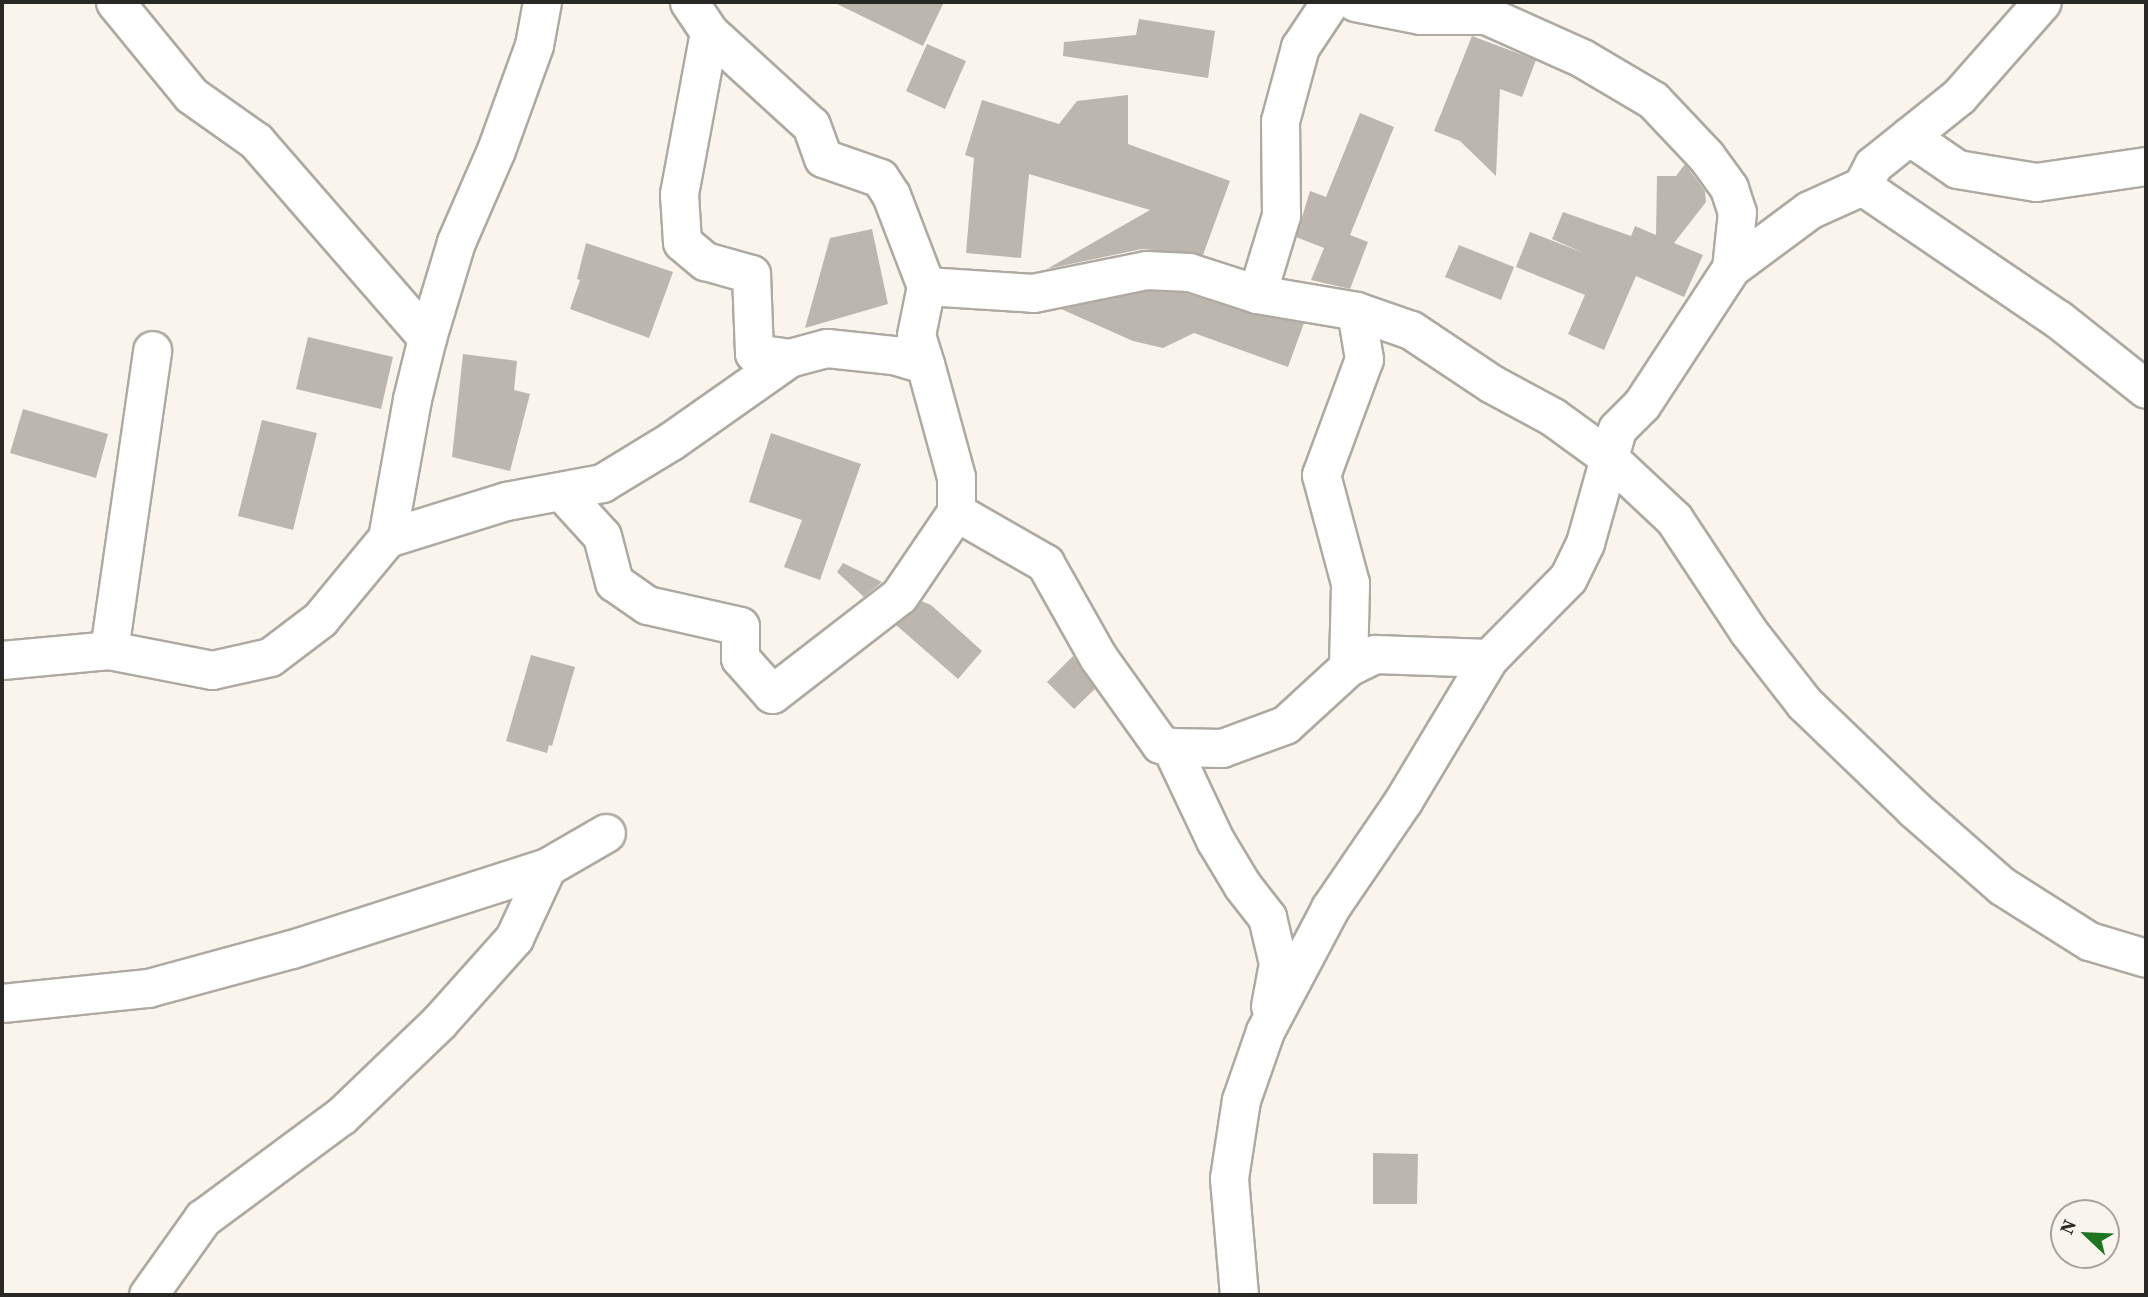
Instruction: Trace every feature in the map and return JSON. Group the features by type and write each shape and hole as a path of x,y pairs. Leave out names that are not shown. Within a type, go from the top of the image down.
{"street":[{"path":"115,2 191,95 256,141 427,338"},
{"path":"2,660 109,650 212,670 270,657 320,619 387,538 412,399 427,338 456,242 496,150 534,45 542,2"},
{"path":"562,492 603,536 614,582 647,605 740,626 740,658 772,694 899,596 956,512 956,477 916,335 926,286 891,195 880,177 823,158 811,125 709,32 689,2"},
{"path":"1257,295 1281,215 1280,121 1300,47 1329,2"},
{"path":"1355,2 1420,15 1480,8 1581,58 1653,100 1706,156 1729,188 1737,212 1731,268"},
{"path":"1265,1031 1330,908 1403,801 1489,658 1568,578 1585,543 1617,429 1642,404 1731,268 1809,210 1862,186 1873,165 1959,96 2042,2"},
{"path":"709,32 679,194 682,242 705,261 751,274 754,353 789,358"},
{"path":"1909,136 1957,169 2036,182 2146,166"},
{"path":"1862,186 2058,319 2146,389"},
{"path":"926,286 1033,293 1146,270 1189,272 1257,295 1356,311 1411,330 1492,384 1553,417 1608,457 1674,519 1748,631 1804,704 1914,809 2013,892 2089,941 2146,958"},
{"path":"1348,667 1350,583 1321,475 1364,359 1356,311"},
{"path":"387,538 506,501 602,482 671,441 789,358 827,348 893,355 925,364"},
{"path":"109,650 152,350"},
{"path":"956,512 1045,563 1098,657 1160,744 1171,747 1222,748 1285,725 1348,667 1375,654 1489,658"},
{"path":"1171,747 1215,840 1242,885 1267,917 1278,963 1265,1031 1241,1100 1230,1178 1239,1295"},
{"path":"2,1003 148,988 292,950 547,867 606,833"},
{"path":"148,1295 203,1218 341,1116 439,1022 514,938 547,867"}],"building":[{"path":"833,2 944,2 923,46"},
{"path":"1139,19 1215,31 1208,78 1063,56 1064,42 1136,35"},
{"path":"1472,36 1536,60 1522,97 1500,89 1496,176 1460,141 1434,131"},
{"path":"927,44 966,61 945,109 906,91"},
{"path":"1128,95 1128,144 1230,181 1203,255 1142,249 1047,269 1150,210 1029,174 1021,258 966,253 974,158 965,155 982,100 1059,124 1077,101"},
{"path":"1360,113 1394,127 1350,235 1368,242 1350,289 1311,280 1324,248 1296,237 1310,191 1326,197"},
{"path":"1685,164 1705,191 1706,202 1674,243 1703,255 1684,297 1636,276 1604,350 1568,334 1585,295 1516,267 1530,232 1584,253 1552,239 1563,212 1631,236 1635,226 1656,235 1657,176 1676,176"},
{"path":"872,229 888,304 805,328 830,238"},
{"path":"586,243 673,272 649,338 570,309 580,280 577,279"},
{"path":"1459,245 1514,267 1501,300 1445,277"},
{"path":"1148,291 1185,293 1251,314 1304,323 1288,367 1194,333 1163,348 1133,341 1061,309"},
{"path":"308,337 393,357 381,409 296,389"},
{"path":"463,354 517,361 514,390 530,394 510,471 452,457"},
{"path":"23,409 108,434 96,478 10,453"},
{"path":"262,420 317,433 293,530 238,516"},
{"path":"771,433 861,464 820,580 784,567 802,520 749,502"},
{"path":"843,563 882,582 864,597 837,572"},
{"path":"921,601 931,605 982,651 958,679 896,625"},
{"path":"531,655 575,667 552,746 549,745 547,753 506,741"},
{"path":"1073,656 1095,689 1074,709 1047,682"},
{"path":"1373,1153 1418,1154 1417,1204 1373,1204"}]}
